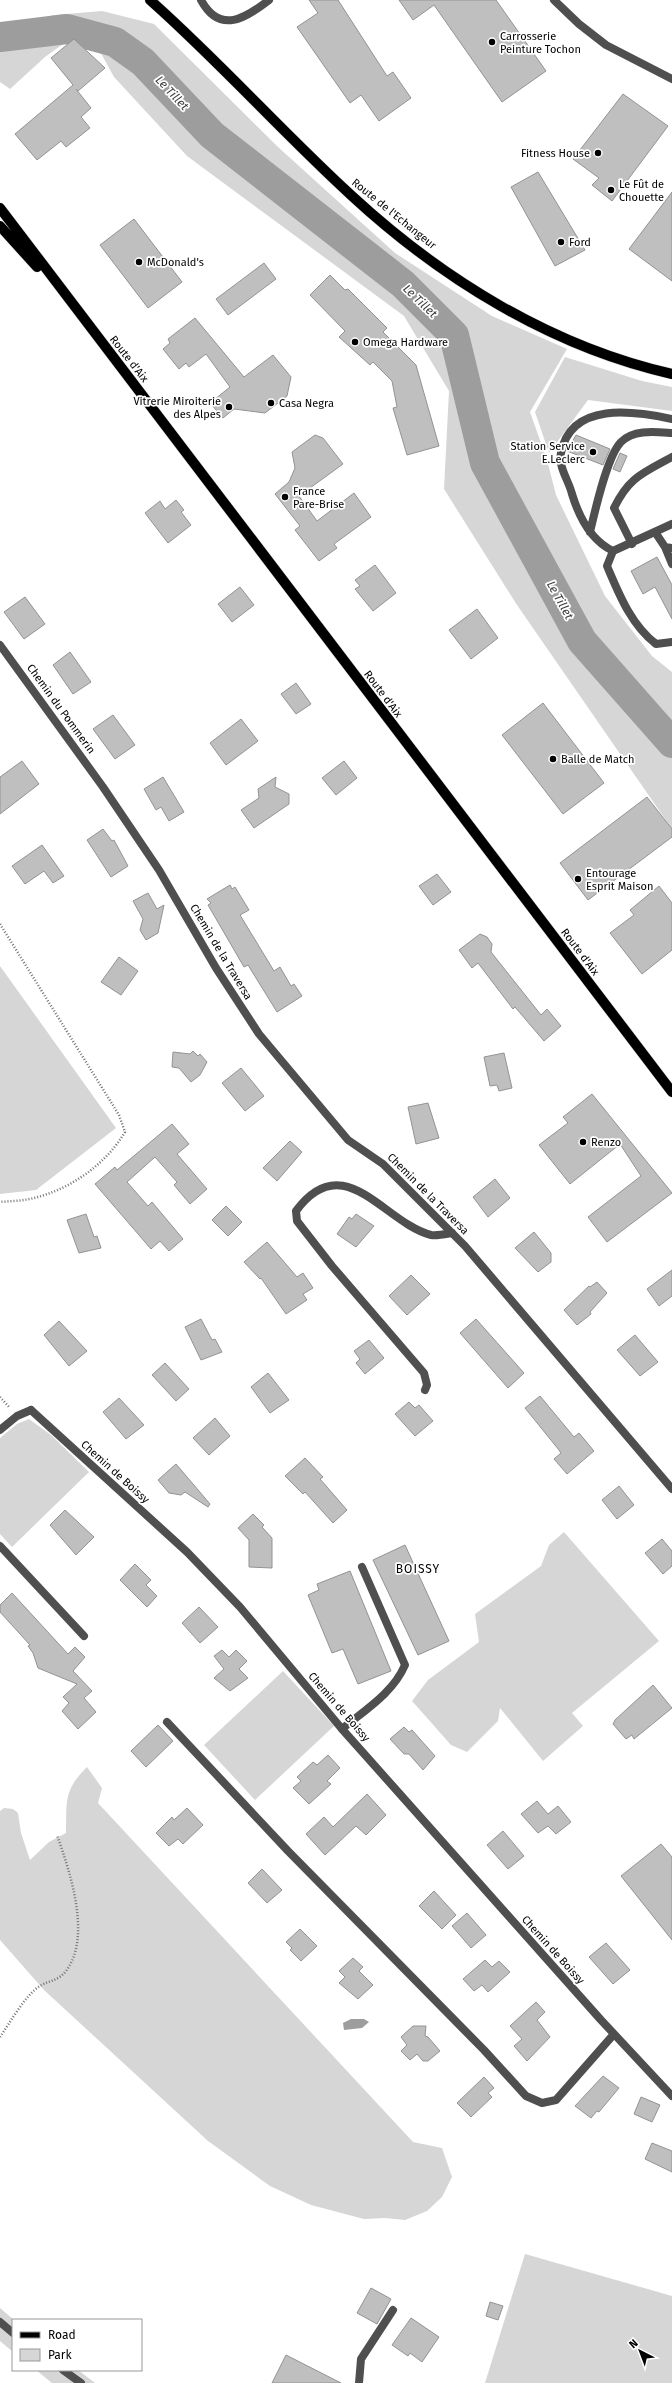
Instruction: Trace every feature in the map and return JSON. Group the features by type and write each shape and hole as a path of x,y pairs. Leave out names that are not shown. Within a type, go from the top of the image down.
{"main road":[{"name":"Route de l'Echangeur","path":"150,0 351,196 429,258 479,292 547,330 610,356 672,374"},
{"name":"Route d'Aix","path":"0,208 76,310 672,1092"},
{"name":"Route d'Aix","path":"0,226 76,310"}],"street":[{"path":"201,0 218,18 229,22 246,16 269,0"},
{"path":"554,0 579,24 606,45 672,79"},
{"path":"672,419 620,412 593,416 574,426 561,453 562,464 582,520 601,546 613,551 632,544 672,524"},
{"path":"590,532 607,469 621,442 636,434 672,433"},
{"path":"632,544 614,508 623,490 637,476 672,457"},
{"path":"655,532 668,547 672,564"},
{"path":"613,551 607,566 623,603 639,628 643,634 656,644 672,642"},
{"name":"Chemin du Pommerin","path":"0,645 103,787"},
{"name":"Chemin de la Traversa","path":"103,787 159,870 216,968 259,1034 348,1140 383,1164 452,1233 672,1489"},
{"path":"425,1390 427,1385 424,1373 332,1266 297,1221 296,1211 316,1191 336,1185 358,1189 411,1226 432,1235 452,1233"},
{"name":"Chemin de Boissy","path":"0,1430 17,1416 31,1410 192,1558 240,1607 342,1729 614,2034 672,2096"},
{"path":"0,1546 84,1636"},
{"path":"342,1729 381,1697 399,1679 405,1665 362,1567"},
{"path":"167,1722 288,1851 484,2050 526,2096 542,2103 556,2100 614,2034"},
{"path":"359,2383 361,2359 393,2310"},
{"path":"0,2322 12,2332"},
{"path":"64,2371 82,2383"}],"path":[{"path":"0,924 119,1115 125,1132 106,1159 76,1180 34,1198 0,1202"},
{"path":"0,2036 31,1994 40,1986 52,1983 65,1972 74,1958 78,1935 76,1905 66,1861 57,1835"}],"green space":[{"path":"102,11 154,24 278,147 395,253 492,316 567,349 530,412 547,460 556,495 605,596 652,656 672,672 672,829 517,605 444,489 449,391 404,316 187,156 114,77 97,46 74,36 45,57 10,89 0,82 0,27 54,15"},
{"path":"565,357 642,381 672,387 672,411 588,400 549,453 535,412"},
{"path":"0,966 116,1128 36,1190 0,1194"},
{"path":"29,1419 51,1435 89,1472 12,1547 0,1534 0,1438 17,1424"},
{"path":"564,1532 659,1641 572,1713 583,1726 543,1761 500,1708 498,1721 467,1752 451,1745 412,1701 428,1680 479,1642 475,1614 541,1566 549,1545"},
{"path":"283,1671 334,1726 255,1800 204,1745"},
{"path":"87,1767 102,1788 98,1803 413,2142 442,2148 452,2177 442,2197 427,2211 405,2220 385,2218 364,2219 311,2205 270,2186 208,2141 44,1990 0,1940 0,1811 4,1808 13,1809 18,1813 21,1833 30,1860 49,1842 66,1833 67,1804 70,1790 79,1775"},
{"path":"525,2254 672,2296 672,2383 485,2383"},
{"path":"0,2308 13,2319 12,2351 0,2341"},
{"path":"37,2371 79,2371 95,2383 52,2383"}],"shaded area":[{"path":"351,2019 364,2019 369,2022 362,2028 344,2030 343,2023"}],"building":[{"path":"309,0 338,0 387,76 393,72 411,98 379,121 361,95 350,103 297,27 318,13"},
{"name":"Carrosserie Peinture Tochon","path":"399,0 496,0 546,71 502,102 434,5 413,20"},
{"path":"74,39 105,68 78,91 76,89 91,108 81,117 90,128 66,147 61,141 37,160 15,134 73,85 51,58"},
{"path":"623,94 668,126 612,201 592,185 599,178 573,159"},
{"path":"538,172 585,250 555,266 511,187"},
{"path":"672,192 672,281 629,249"},
{"path":"134,219 182,282 148,308 100,245"},
{"path":"264,263 276,279 228,315 216,299"},
{"path":"330,275 345,290 348,289 387,328 383,332 416,365 439,446 407,455 393,408 397,407 392,381 373,362 370,365 339,337 345,331 310,295"},
{"path":"195,318 244,377 273,355 291,377 287,396 265,413 234,409 223,418 210,403 230,387 206,354 189,367 186,363 179,369 163,349 170,343 168,339"},
{"path":"315,435 323,438 343,464 299,496 317,521 354,493 371,517 334,544 337,548 319,561 295,530 300,526 275,494 289,482 295,468 292,452"},
{"path":"576,435 610,449 603,465 567,451"},
{"path":"620,453 627,456 620,472 613,469"},
{"path":"176,500 184,510 181,512 191,525 168,543 145,513 160,501 165,509"},
{"path":"657,557 672,585 672,619 655,587 643,594 631,571"},
{"path":"375,565 396,593 373,611 355,589 360,586 355,580"},
{"path":"240,587 254,605 232,622 218,604"},
{"path":"25,597 45,624 24,639 4,612"},
{"path":"477,609 498,638 471,659 449,630"},
{"path":"70,652 91,682 73,694 53,665"},
{"path":"296,683 311,704 296,714 281,694"},
{"name":"Balle de Match","path":"543,703 604,783 563,814 502,735"},
{"path":"113,715 135,745 115,759 93,729"},
{"path":"241,719 258,741 226,765 210,743"},
{"path":"22,761 39,784 0,814 0,777"},
{"path":"344,761 357,778 336,795 322,778"},
{"path":"163,777 184,812 169,821 161,807 156,810 144,789"},
{"path":"276,777 275,787 289,794 289,804 254,828 241,810 259,798 258,789"},
{"path":"647,797 672,829 672,837 588,900 560,863"},
{"path":"103,829 112,841 114,840 128,866 111,877 87,840"},
{"path":"42,845 64,876 53,883 44,871 25,884 12,866"},
{"path":"437,874 451,892 433,905 419,886"},
{"path":"230,885 232,889 235,887 249,910 240,915 274,971 280,967 291,986 294,984 302,996 277,1012 248,965 244,967 208,905 211,903 207,899"},
{"path":"659,886 672,903 672,950 642,974 610,933 634,915 630,910"},
{"path":"148,893 157,909 164,905 158,933 146,940 140,930 143,919 133,901"},
{"path":"480,934 487,937 492,944 491,952 541,1015 547,1009 561,1026 544,1041 515,1007 513,1009 478,963 472,968 459,950"},
{"path":"119,957 138,971 121,995 101,982"},
{"path":"193,1051 198,1056 200,1054 207,1062 200,1075 191,1082 179,1068 172,1067 173,1052 190,1054"},
{"path":"504,1053 512,1088 499,1091 497,1085 490,1086 484,1057"},
{"path":"241,1068 264,1096 245,1111 222,1083"},
{"path":"592,1094 672,1193 607,1242 588,1217 641,1176 620,1144 570,1184 539,1145 568,1123 563,1117"},
{"path":"428,1103 439,1138 416,1144 408,1107"},
{"path":"172,1124 189,1144 177,1154 207,1189 190,1204 174,1185 177,1182 155,1157 127,1182 148,1206 152,1202 183,1239 169,1251 160,1241 151,1249 95,1184 115,1167 117,1170"},
{"path":"290,1141 302,1152 277,1181 263,1168"},
{"path":"495,1179 510,1198 488,1217 473,1197"},
{"path":"226,1206 242,1222 228,1236 212,1220"},
{"path":"86,1214 94,1237 97,1236 101,1248 79,1253 67,1220"},
{"path":"356,1214 374,1226 356,1247 337,1234 349,1217 352,1219"},
{"path":"534,1232 551,1253 551,1262 538,1272 515,1248"},
{"path":"267,1242 297,1277 303,1273 313,1288 303,1294 307,1300 286,1314 261,1278 260,1279 244,1262"},
{"path":"672,1270 672,1296 659,1306 647,1289"},
{"path":"411,1275 430,1294 407,1315 389,1296"},
{"path":"597,1282 607,1293 590,1312 591,1314 577,1325 564,1310 589,1286 590,1287"},
{"path":"201,1319 212,1340 215,1339 222,1352 201,1360 185,1327"},
{"path":"476,1319 524,1373 508,1388 460,1333"},
{"path":"59,1321 87,1351 69,1366 44,1335"},
{"path":"635,1335 658,1362 640,1376 617,1350"},
{"path":"369,1340 384,1358 365,1374 356,1363 360,1359 354,1351"},
{"path":"165,1363 189,1389 176,1401 152,1375"},
{"path":"268,1373 289,1400 270,1413 251,1387"},
{"path":"540,1396 574,1437 579,1433 594,1451 567,1474 554,1459 561,1453 525,1408"},
{"path":"119,1398 144,1425 126,1439 103,1412"},
{"path":"409,1402 415,1408 419,1405 433,1421 415,1436 395,1414"},
{"path":"215,1418 230,1436 209,1455 193,1438"},
{"path":"305,1458 323,1477 320,1479 347,1510 333,1523 305,1492 303,1494 285,1476"},
{"path":"176,1464 210,1504 208,1507 185,1492 181,1495 169,1493 158,1480"},
{"path":"619,1486 634,1505 617,1519 602,1500"},
{"path":"65,1510 94,1537 76,1555 50,1525"},
{"path":"253,1514 264,1525 262,1527 272,1538 272,1568 249,1567 249,1540 238,1528"},
{"path":"662,1539 672,1551 672,1566 663,1574 645,1553"},
{"path":"405,1545 449,1641 418,1655 373,1560"},
{"path":"135,1564 151,1580 146,1585 157,1596 147,1607 120,1580"},
{"path":"350,1571 391,1671 358,1684 343,1649 332,1653 308,1595 319,1590 317,1584"},
{"path":"12,1593 68,1654 75,1647 85,1657 73,1671 92,1691 84,1698 96,1712 78,1729 62,1711 69,1703 63,1697 77,1684 38,1668 33,1653 28,1646 30,1645 0,1612 0,1605"},
{"path":"199,1607 218,1627 200,1643 182,1623"},
{"path":"222,1650 229,1657 236,1650 247,1661 239,1669 248,1678 230,1691 214,1678 224,1669 214,1656"},
{"path":"653,1685 672,1708 634,1739 632,1735 626,1739 613,1724 615,1720"},
{"path":"158,1725 173,1741 146,1767 131,1751"},
{"path":"404,1727 409,1732 412,1730 435,1756 423,1770 409,1754 404,1754 390,1739"},
{"path":"328,1755 340,1768 327,1781 331,1784 309,1804 293,1788 301,1781 297,1777 313,1762 317,1765"},
{"path":"367,1794 386,1815 366,1835 356,1826 325,1855 306,1834 324,1817 333,1827"},
{"path":"537,1801 548,1814 558,1806 571,1822 556,1834 548,1826 538,1833 521,1814"},
{"path":"187,1808 203,1825 183,1844 178,1839 169,1846 156,1833 172,1817 174,1820"},
{"path":"503,1831 524,1856 508,1869 487,1845"},
{"path":"661,1844 672,1857 672,1940 621,1876"},
{"path":"262,1869 282,1890 267,1903 248,1883"},
{"path":"434,1891 456,1915 442,1929 419,1906"},
{"path":"467,1913 486,1935 471,1948 452,1926"},
{"path":"300,1929 317,1946 301,1961 290,1950 292,1948 286,1942"},
{"path":"606,1943 630,1970 613,1984 589,1957"},
{"path":"353,1958 363,1967 359,1971 373,1985 358,1999 339,1983 345,1977 339,1971"},
{"path":"485,1960 492,1967 499,1961 510,1972 488,1992 482,1985 474,1991 463,1979"},
{"path":"536,2002 545,2012 537,2020 550,2037 527,2061 514,2046 522,2039 510,2026"},
{"path":"413,2026 426,2026 425,2036 428,2037 440,2051 428,2061 423,2061 417,2054 410,2060 401,2051 407,2045 401,2037"},
{"path":"603,2076 619,2088 599,2112 597,2111 591,2118 575,2106"},
{"path":"484,2077 494,2088 488,2093 492,2097 471,2117 457,2103"},
{"path":"641,2097 660,2105 652,2122 634,2114"},
{"path":"652,2143 672,2151 672,2172 645,2159"},
{"path":"371,2288 391,2299 377,2324 357,2313"},
{"path":"490,2302 503,2306 498,2320 486,2316"},
{"path":"411,2318 439,2337 422,2362 410,2353 408,2356 392,2345"},
{"path":"286,2355 341,2383 272,2383"}],"waterway":[{"name":"Le Tillet","path":"0,37 67,29 115,42 143,62 212,135 403,284 454,335 485,463 582,641 672,743"}],"place":[{"name":"Carrosserie Peinture Tochon","path":"492,42"},
{"name":"Fitness House","path":"598,153"},
{"name":"Le Fût de Chouette","path":"611,190"},
{"name":"Ford","path":"561,242"},
{"name":"McDonald's","path":"139,262"},
{"name":"Omega Hardware","path":"355,342"},
{"name":"Casa Negra","path":"271,403"},
{"name":"Vitrerie Miroiterie des Alpes","path":"229,407"},
{"name":"Station Service E.Leclerc","path":"593,452"},
{"name":"France Pare-Brise","path":"285,497"},
{"name":"Balle de Match","path":"553,759"},
{"name":"Entourage Esprit Maison","path":"578,879"},
{"name":"Renzo","path":"583,1142"}],"district":[{"name":"BOISSY","path":"418,1569"}]}
